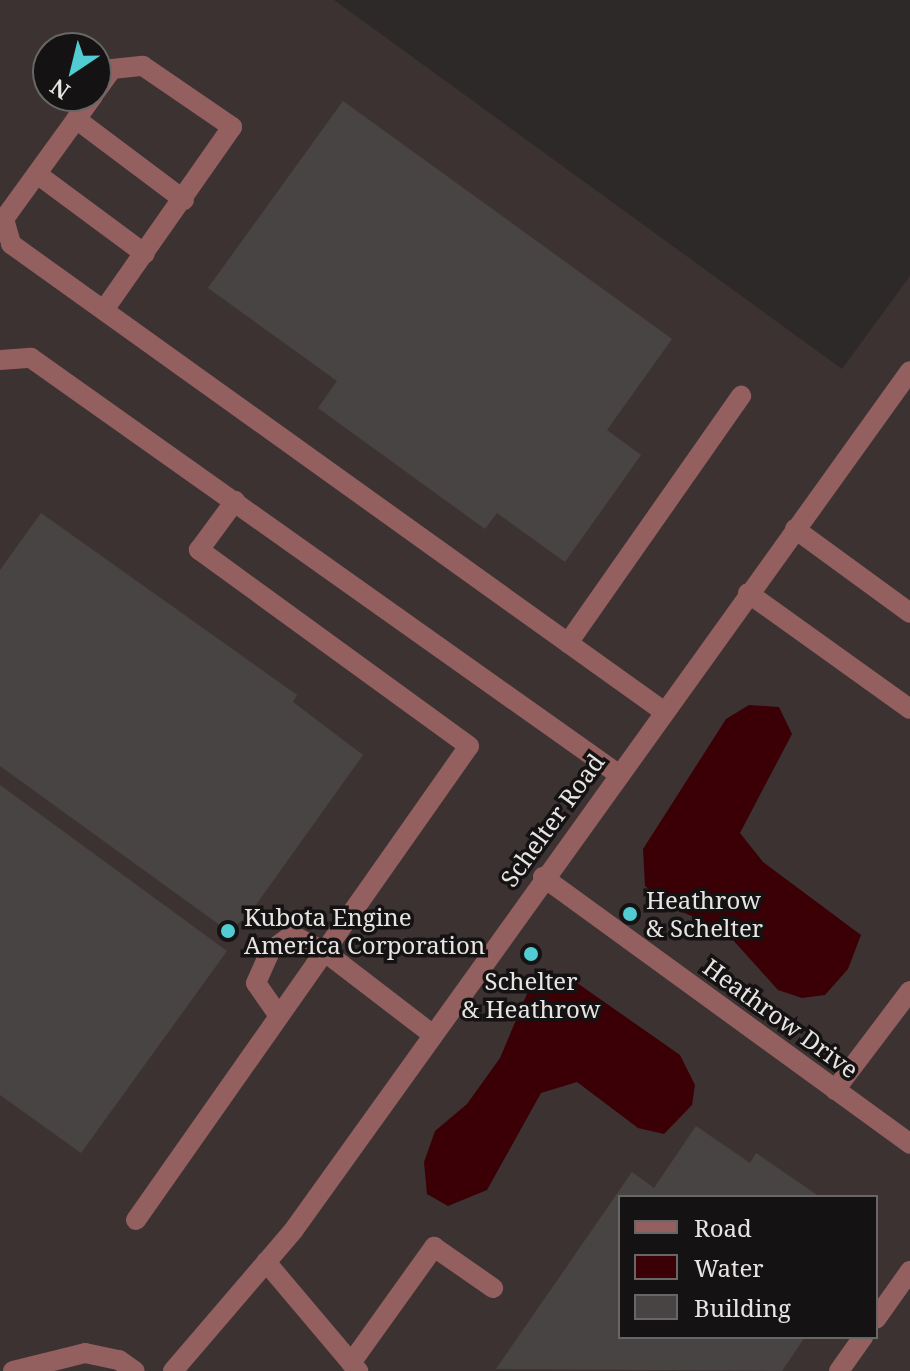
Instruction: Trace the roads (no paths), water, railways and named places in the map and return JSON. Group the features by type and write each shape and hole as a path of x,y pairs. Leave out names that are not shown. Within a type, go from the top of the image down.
{"street":[{"path":"104,310 184,200 232,127 143,66 112,69"},
{"path":"81,112 4,219 11,244 663,711"},
{"path":"76,119 184,200"},
{"path":"37,174 145,254"},
{"path":"0,360 31,358 618,774"},
{"name":"Schelter Road","path":"173,1371 266,1262 910,371"},
{"path":"568,643 741,396"},
{"path":"136,1220 469,746 199,550 235,501"},
{"path":"795,529 910,613"},
{"path":"748,593 910,709"},
{"name":"Heathrow Drive","path":"543,877 910,1144"},
{"path":"279,1016 256,983 270,951 292,935 325,952 432,1034"},
{"path":"835,1090 908,998"},
{"path":"266,1262 354,1367 434,1247 493,1288"},
{"path":"878,1317 903,1297 910,1271"},
{"path":"839,1371 862,1339"},
{"path":"13,1371 85,1353 119,1360 135,1371"}],"water":[{"path":"749,705 779,707 792,734 740,833 763,862 861,935 848,969 825,995 802,998 778,990 724,930 673,908 645,886 643,849 726,719"},
{"path":"534,977 570,978 680,1055 695,1085 692,1105 664,1134 638,1128 577,1082 541,1093 487,1190 448,1206 427,1194 424,1162 435,1131 467,1104 500,1058"}],"place":[{"name":"Heathrow & Schelter","path":"630,914"},
{"name":"Kubota Engine America Corporation","path":"228,931"},
{"name":"Schelter & Heathrow","path":"531,954"}]}
